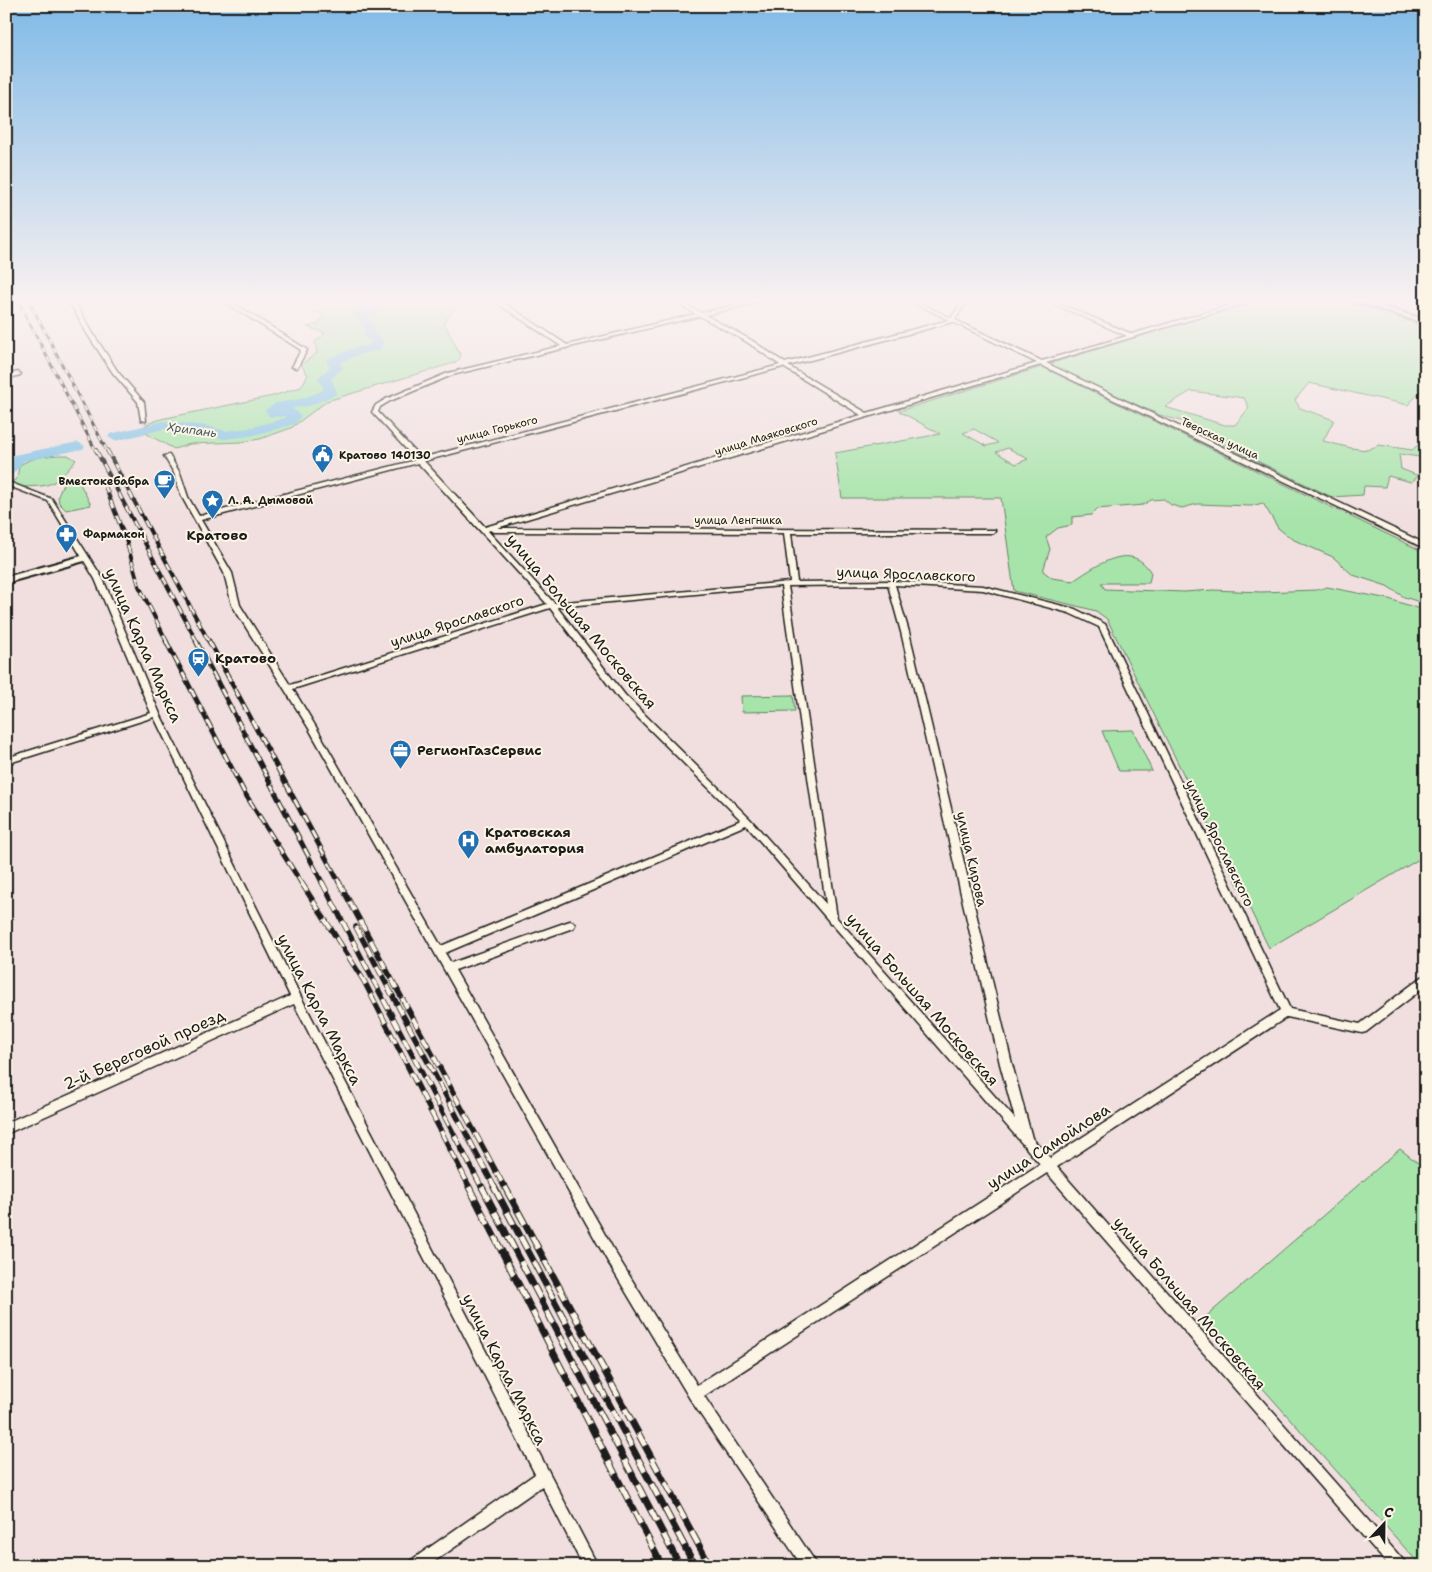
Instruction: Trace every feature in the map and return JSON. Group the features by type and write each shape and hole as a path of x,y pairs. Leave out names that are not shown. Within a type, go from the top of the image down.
{"street":[{"path":"116,372 141,402 144,420"},
{"path":"417,460 375,412 378,406 403,393 457,372"},
{"name":"улица Горького","path":"197,519 417,460 763,372"},
{"path":"798,372 868,416"},
{"name":"улица Маяковского","path":"483,530 1014,372"},
{"name":"Тверская улица","path":"1060,372 1426,546"},
{"path":"6,377 18,374"},
{"path":"167,456 197,519 228,573 236,605 289,688 612,1258 694,1394 810,1566"},
{"name":"улица Большая Московская","path":"417,460 552,605 622,697 746,821 1399,1566"},
{"name":"улица Карла Маркса","path":"11,485 50,500 99,579 156,714 296,998 543,1477 591,1566"},
{"name":"улица Ленгника","path":"483,530 993,531"},
{"path":"787,530 794,584"},
{"path":"6,580 85,558"},
{"name":"улица Ярославского","path":"289,688 552,605 784,584 891,583 994,590 1072,611 1102,626 1286,1012"},
{"name":"улица Кирова","path":"891,583 905,632 1006,1064 1026,1141"},
{"path":"784,584 833,921"},
{"path":"6,761 156,714"},
{"path":"438,951 746,821"},
{"path":"448,968 570,925"},
{"path":"1286,1012 1362,1029 1426,980"},
{"name":"2-й Береговой проезд","path":"6,1129 296,998"},
{"name":"улица Самойлова","path":"694,1394 1286,1012"},
{"path":"415,1566 543,1477"}],"green space":[{"path":"306,372 422,372 327,401 291,428 260,439 242,442 190,444 174,449 140,430 147,424 161,419 273,396 301,387 308,375"},
{"path":"1025,372 1053,372 1426,553 1426,604 1404,597 1387,586 1353,575 1333,557 1292,539 1278,528 1263,503 1251,506 1197,504 1182,508 1171,505 1164,499 1151,500 1143,505 1097,509 1091,515 1072,517 1072,525 1058,528 1046,537 1050,549 1043,571 1052,578 1073,581 1103,563 1124,557 1134,558 1143,563 1151,573 1149,583 1101,583 1105,589 1261,592 1317,590 1327,587 1389,599 1426,611 1426,855 1269,948 1107,619 1096,611 1014,591 1001,498 842,498 835,453 940,434 899,411","holes":["974,429 997,442 986,446 963,433","1008,448 1028,459 1016,464 996,452"]},
{"path":"1065,372 1426,372 1426,392 1421,391 1408,405 1309,383 1295,400 1300,408 1334,420 1323,441 1367,450 1379,445 1412,450 1426,438 1426,458 1399,454 1401,469 1419,476 1411,482 1388,476 1385,487 1364,486 1363,495 1332,497 1224,445 1195,425 1160,415","holes":["1191,391 1244,398 1249,408 1235,425 1225,425 1165,407"]},
{"path":"68,455 76,460 52,483 6,489 6,484 17,479 19,466 24,463 42,457"},
{"path":"74,477 79,482 91,505 66,510 59,503 58,496 64,482"},
{"path":"793,695 795,711 742,712 741,696"},
{"path":"1133,730 1152,771 1119,771 1102,731"},
{"path":"1400,1149 1426,1169 1426,1566 1421,1566 1202,1320"}],"waterway":[{"name":"Хрипань","path":"115,437 164,425 207,430 224,435 250,432 290,421 294,416 290,412 275,414 271,410 281,406 304,403 331,392 324,378 331,372"},
{"name":"Хрипань","path":"6,473 19,458 78,446"}],"railway":[{"path":"55,372 96,451"},
{"path":"66,372 107,451"},
{"path":"96,450 197,642"},
{"path":"107,450 209,642"},
{"path":"105,486 126,540 139,586 167,642"},
{"path":"166,641 244,792 302,884"},
{"path":"196,641 323,884"},
{"path":"209,641 340,884"},
{"path":"301,882 364,981 470,1188"},
{"path":"322,882 482,1188"},
{"path":"339,882 505,1188"},
{"path":"356,927 495,1188"},
{"path":"469,1187 662,1566"},
{"path":"482,1187 680,1566"},
{"path":"494,1187 695,1566"},
{"path":"505,1187 710,1566"}],"place":[{"name":"Кратово 140130","path":"323,474"},
{"name":"Вместокебабра","path":"165,500"},
{"name":"Л. А. Дымовой","path":"212,519"},
{"name":"Фармакон","path":"67,553"},
{"name":"Кратово","path":"199,677"},
{"name":"РегионГазСервис","path":"401,769"},
{"name":"Кратовская амбулатория","path":"469,859"}],"district":[{"name":"Кратово","path":"217,535"}]}
